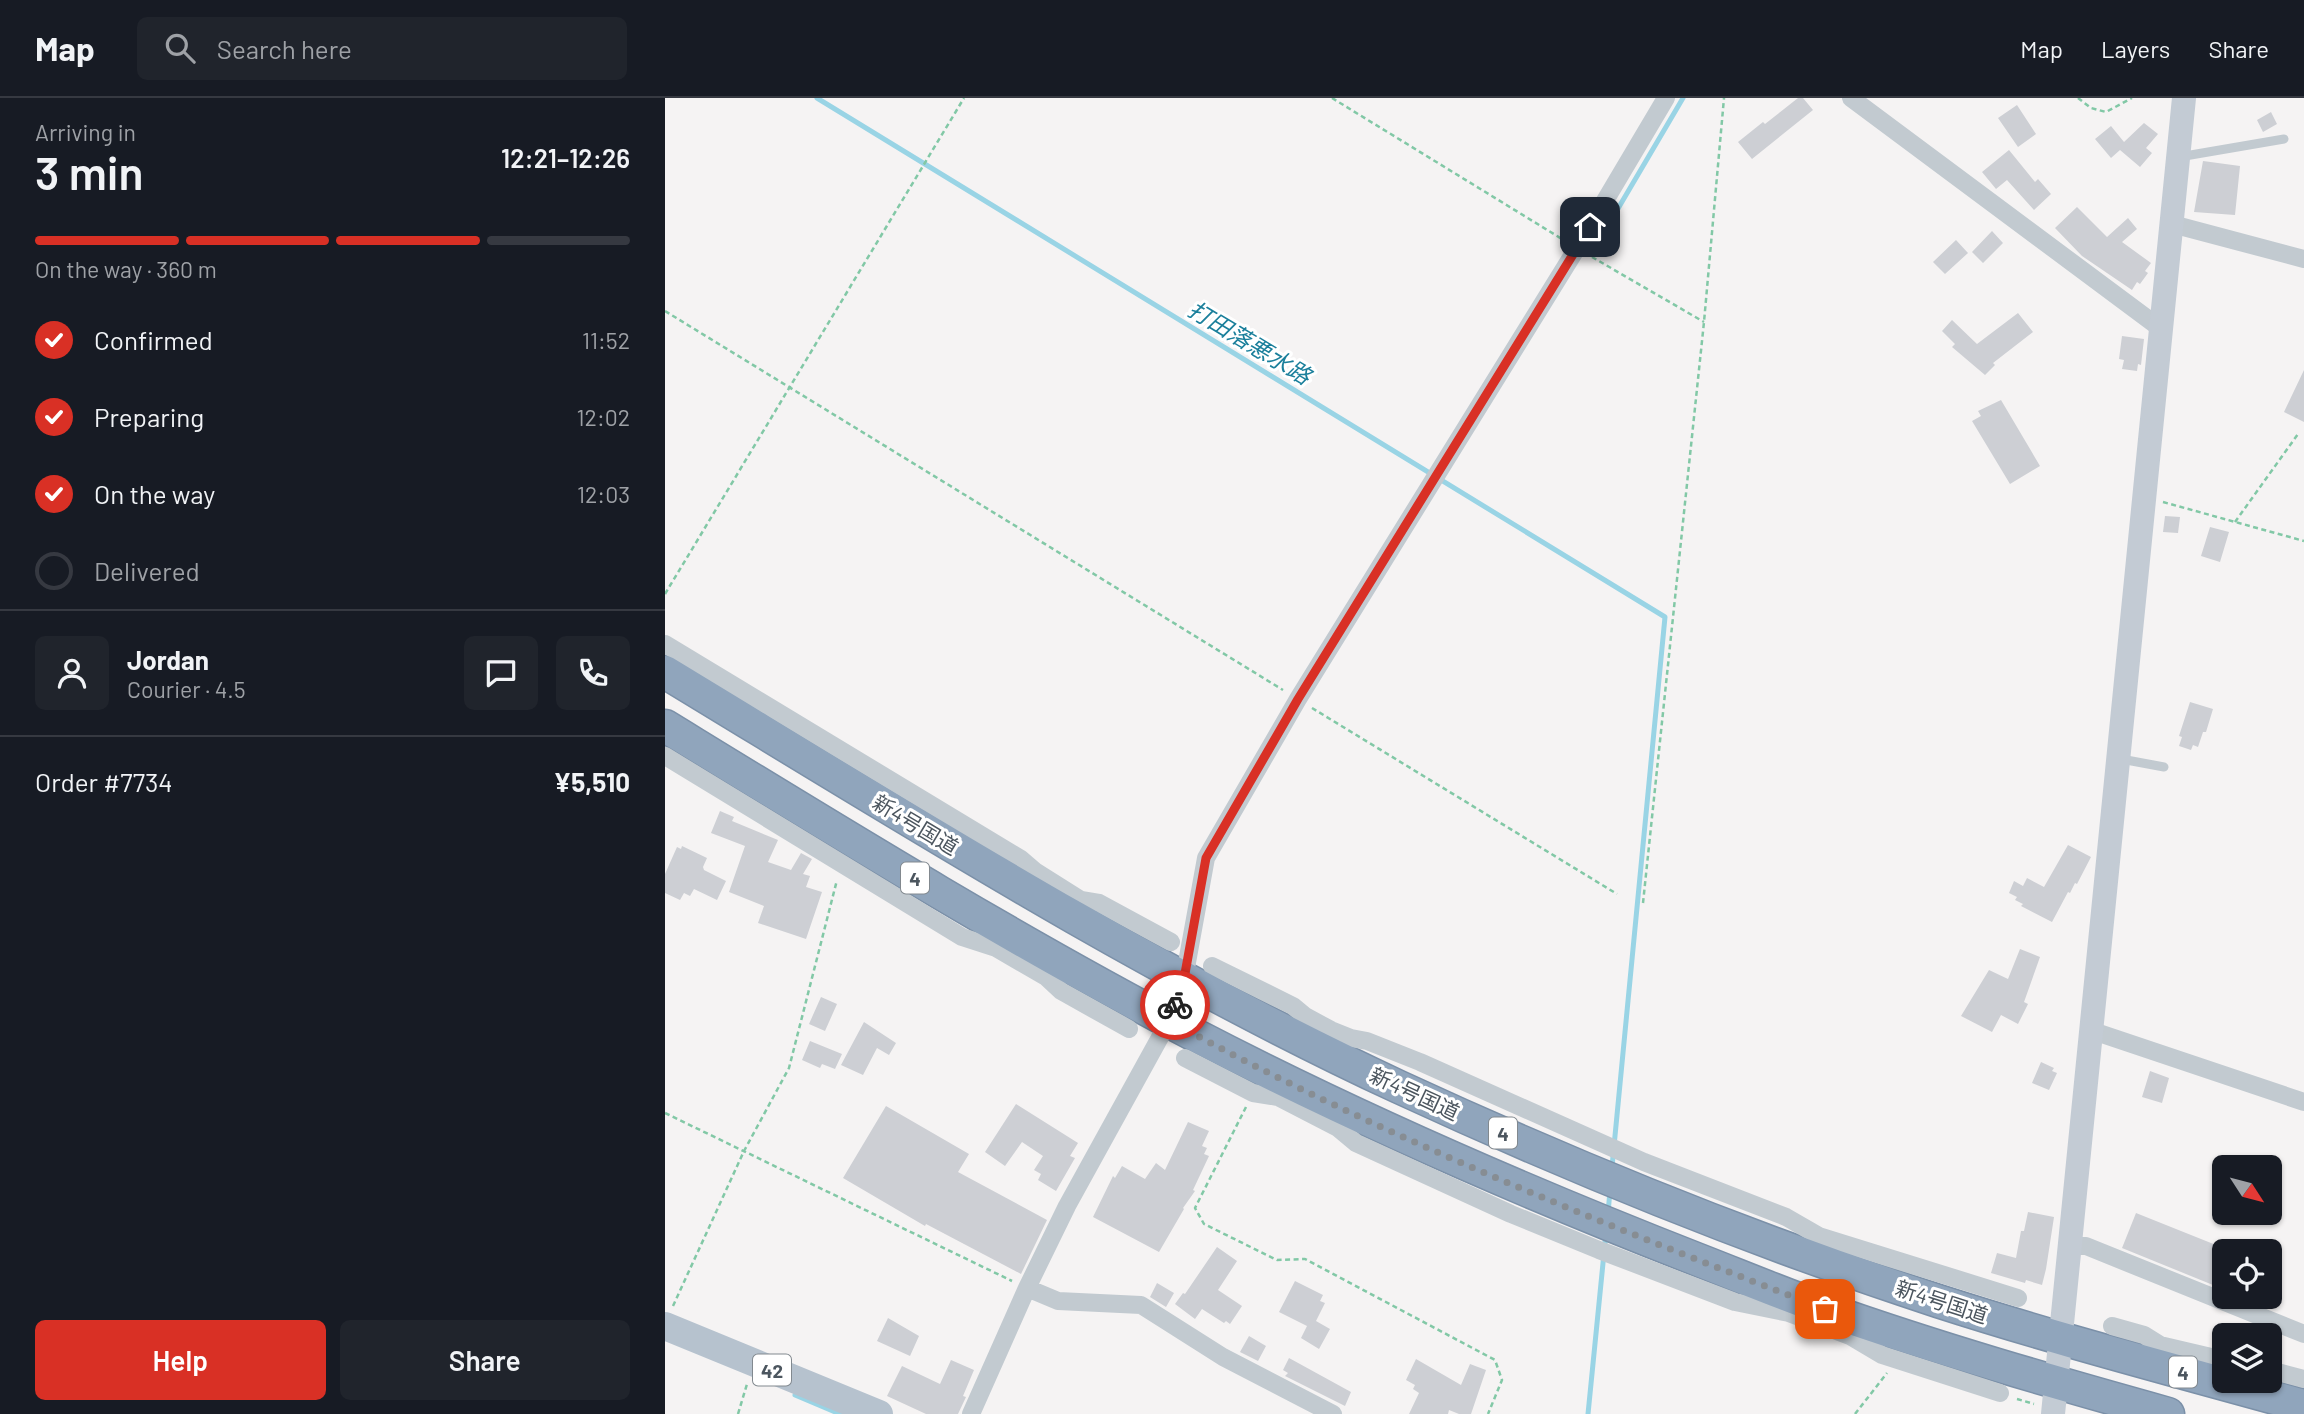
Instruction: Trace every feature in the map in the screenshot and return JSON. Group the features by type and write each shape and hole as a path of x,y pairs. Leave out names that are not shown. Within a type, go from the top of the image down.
{"highway":[{"name":"新4号国道","path":"665,672 1057,897 1538,1149 1837,1254 2061,1339 2184,1362 2304,1406"},
{"name":"新4号国道","path":"665,726 887,862 1027,954 1170,1021 1308,1102 1488,1174 1822,1317 2049,1401 2168,1414"}],"main road":[{"name":"42","path":"668,1318 754,1363 879,1414"}],"street":[{"path":"971,1414 1067,1206 1198,973 1206,858 1298,699 1577,248 1666,98"},
{"path":"1851,98 2160,328"},
{"path":"2049,1401 2061,1339 2184,98"},
{"path":"2172,224 2304,259"},
{"path":"665,644 1021,859 1057,897 1099,903 1171,942"},
{"path":"665,756 962,937 1027,954 1061,991 1129,1029"},
{"path":"2090,1030 2303,1099"},
{"path":"1185,1058 1253,1093 1308,1102"},
{"path":"2070,1246 2086,1247 2304,1334"},
{"path":"1837,1254 2018,1298"},
{"path":"1027,1288 1058,1301 1142,1305 1223,1357 1333,1414"},
{"path":"1822,1317 1882,1354 2000,1393"},
{"path":"2112,1326 2144,1335 2184,1362 2212,1361"},
{"path":"2282,1373 2304,1379"}],"lane":[{"path":"2178,157 2284,139"},
{"path":"2117,758 2164,767"}],"path":[{"path":"665,594 964,98"},
{"path":"1332,98 1577,248 1704,322"},
{"path":"1643,903 1704,322 1724,98"},
{"path":"2078,98 2091,108 2106,112 2132,98"},
{"path":"665,311 1617,894"},
{"path":"2235,522 2298,434"},
{"path":"2143,496 2304,541"},
{"path":"668,1318 744,1151 789,1068 841,863"},
{"path":"1253,1093 1195,1208 1204,1224 1277,1261 1305,1259 1495,1360 1502,1380 1488,1414"},
{"path":"665,1113 1027,1288"},
{"path":"1855,1414 1897,1360"},
{"path":"738,1414 754,1363"},
{"path":"2000,1393 2049,1401"}],"building":[{"path":"1798,98 1803,98 1813,110 1752,159 1738,142"},
{"path":"2017,105 2036,134 2018,147 1998,118"},
{"path":"2271,112 2277,124 2263,132 2257,120"},
{"path":"2144,123 2158,134 2146,148 2152,153 2140,167 2120,150 2111,158 2095,139 2111,126 2124,142"},
{"path":"2009,150 2035,182 2038,179 2051,194 2034,210 2007,180 1996,189 1982,172"},
{"path":"2203,161 2240,166 2235,215 2194,212"},
{"path":"2077,207 2107,237 2128,218 2137,229 2122,242 2151,263 2145,271 2148,273 2132,290 2082,256 2055,228"},
{"path":"1992,231 2003,243 1983,263 1972,252"},
{"path":"1956,240 1968,253 1945,274 1933,262"},
{"path":"2018,313 2033,332 1993,363 1995,365 1985,375 1952,347 1955,344 1942,331 1952,320 1977,344"},
{"path":"2122,336 2144,339 2141,365 2138,364 2137,371 2122,369 2124,360 2119,359"},
{"path":"2304,370 2304,422 2284,412"},
{"path":"2001,400 2040,466 2010,484 1972,421 1981,416 1978,411"},
{"path":"2165,516 2180,517 2178,533 2163,532"},
{"path":"2210,527 2229,532 2220,562 2201,556"},
{"path":"2190,702 2213,709 2198,747 2193,745 2191,750 2179,746 2182,737 2179,736"},
{"path":"720,811 734,817 732,821 778,840 768,862 791,870 801,853 812,859 803,874 810,876 806,887 822,892 806,939 758,923 764,906 729,892 745,846 711,833"},
{"path":"2068,845 2091,857 2052,922 2021,906 2023,904 2015,900 2017,897 2009,893 2014,881 2023,886 2027,878 2044,887"},
{"path":"682,846 707,858 704,870 726,881 717,900 694,889 690,896 684,893 680,900 665,893 665,874 677,847 681,849"},
{"path":"2020,949 2040,957 2024,1002 2028,1004 2018,1024 2001,1015 1992,1032 1961,1016 1989,970 2008,979"},
{"path":"821,997 837,1004 825,1031 809,1024"},
{"path":"864,1022 896,1043 889,1055 877,1048 863,1075 841,1065"},
{"path":"810,1041 842,1054 835,1069 822,1064 820,1068 802,1060"},
{"path":"2041,1062 2054,1068 2052,1071 2057,1073 2049,1090 2032,1083"},
{"path":"2150,1071 2169,1078 2162,1103 2142,1097"},
{"path":"1016,1104 1078,1143 1070,1156 1075,1158 1056,1191 1038,1180 1041,1174 1034,1170 1043,1156 1022,1142 1005,1166 985,1152"},
{"path":"886,1106 969,1154 958,1172 1047,1220 1021,1274 926,1224 925,1226 843,1178"},
{"path":"1188,1122 1209,1131 1202,1146 1207,1148 1204,1154 1209,1156 1193,1190 1195,1191 1159,1252 1093,1217 1113,1176 1115,1178 1122,1166 1145,1179 1156,1163 1165,1170"},
{"path":"2028,1212 2054,1217 2042,1285 1991,1273 1997,1253 2016,1258"},
{"path":"2136,1213 2212,1243 2212,1285 2122,1248"},
{"path":"1217,1247 1237,1261 1218,1290 1242,1306 1230,1324 1202,1309 1195,1319 1175,1304 1183,1293 1185,1294"},
{"path":"1295,1281 1323,1295 1320,1301 1325,1303 1316,1321 1330,1329 1319,1349 1301,1338 1307,1326 1279,1312"},
{"path":"1157,1283 1174,1293 1166,1307 1150,1297"},
{"path":"888,1318 919,1336 910,1356 877,1341"},
{"path":"1249,1336 1266,1346 1258,1361 1240,1352"},
{"path":"1289,1358 1351,1392 1345,1406 1285,1376 1288,1373 1283,1370"},
{"path":"1416,1359 1461,1385 1470,1364 1486,1370 1471,1414 1459,1414 1449,1410 1448,1414 1409,1414 1419,1393 1413,1389 1415,1385 1406,1380"},
{"path":"951,1360 974,1370 958,1414 926,1414 887,1396 902,1366 940,1384"}],"waterway":[{"name":"打田落悪水路","path":"817,98 1665,617 1612,1167"},
{"path":"1596,246 1683,98"},
{"path":"1608,1213 1610,1191"},
{"path":"1588,1414 1606,1233"},
{"path":"795,1395 840,1414"}],"way so far":[{"path":"1175,1005 1170,1021 1376,1124 1617,1228 1825,1309"}],"route":[{"path":"1175,1005 1184,979 1206,858 1298,699 1590,227"}]}
